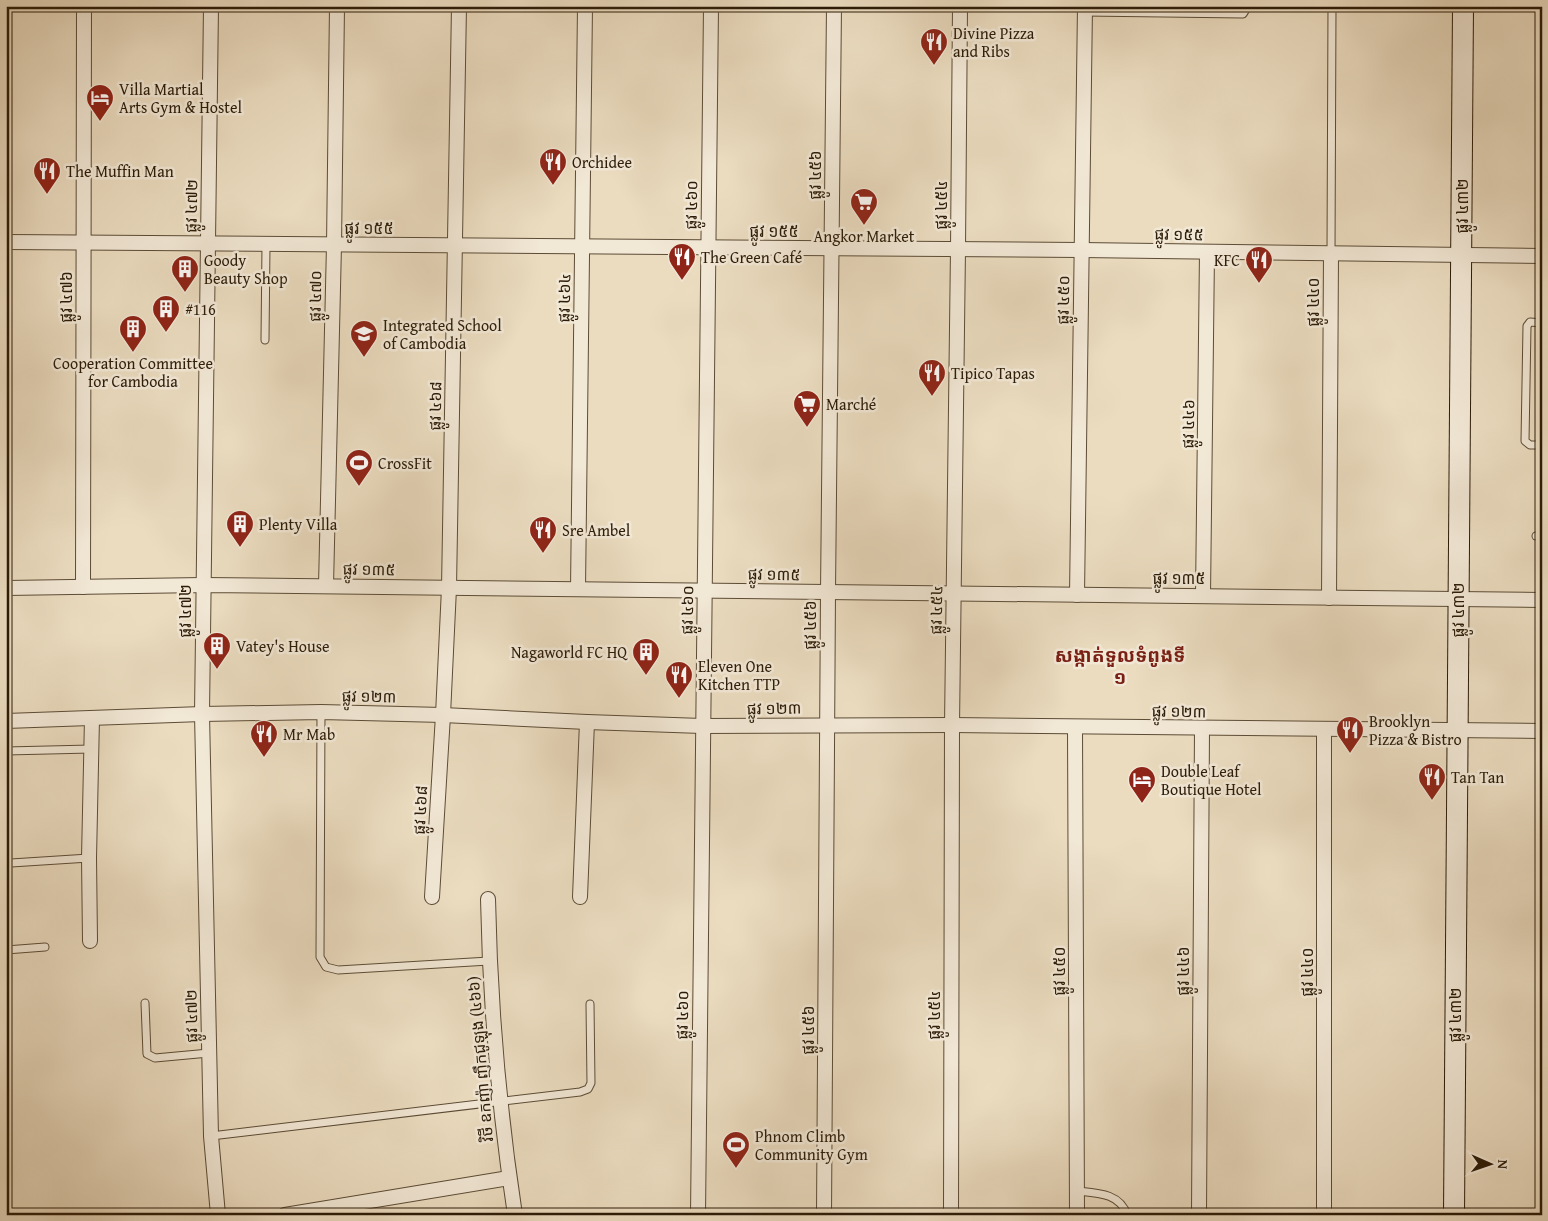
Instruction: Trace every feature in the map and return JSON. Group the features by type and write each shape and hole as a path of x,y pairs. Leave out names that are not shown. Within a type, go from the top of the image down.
{"street":[{"name":"ផ្លូវ ៤៧៦","path":"83,587 84,6"},
{"name":"ផ្លូវ ៤៧២","path":"211,6 202,714 211,1136 218,1215"},
{"name":"ផ្លូវ ៤៧០","path":"326,586 334,245 337,6"},
{"name":"ផ្លូវ ៤៦៨","path":"432,897 449,588 459,6"},
{"name":"ផ្លូវ ៤៦៤","path":"578,589 585,6"},
{"name":"ផ្លូវ ៤៦០","path":"698,1215 711,6"},
{"name":"ផ្លូវ ៤៥៦","path":"824,1215 834,6"},
{"name":"ផ្លូវ ៤៥៤","path":"951,1215 952,725 960,6"},
{"name":"ផ្លូវ ៤៣២","path":"1454,1215 1463,6"},
{"name":"ផ្លូវ ៤៥០","path":"1077,595 1085,9"},
{"name":"ផ្លូវ ១៥៥","path":"6,242 1082,250 1542,256"},
{"name":"ផ្លូវ ៤៤៦","path":"1204,596 1207,252"},
{"name":"ផ្លូវ ៤៤០","path":"1328,598 1331,253"},
{"name":"ផ្លូវ ១៣៥","path":"6,588 203,585 1542,600"},
{"name":"ផ្លូវ ១២៣","path":"6,721 321,712 702,726 952,725 1542,731"},
{"path":"90,941 89,858 92,718"},
{"path":"580,897 587,722"},
{"name":"ផ្លូវ ៤៥០","path":"1075,727 1078,1215"},
{"name":"ផ្លូវ ៤៤៦","path":"1198,1215 1202,728"},
{"name":"ផ្លូវ ៤៤០","path":"1324,729 1324,1215"},
{"name":"វិថី ឧកញ៉ា ញឹកជូឡុង (៤៦៦)","path":"488,899 489,961 501,1101 515,1215"},
{"path":"285,1215 509,1178"}],"lane":[{"path":"1085,9 1243,14 1248,6"},
{"name":"ផ្លូវ ៤៤០","path":"1331,253 1332,6"},
{"path":"265,340 266,245"},
{"path":"1542,323 1530,322 1527,326 1526,441 1530,445 1542,445"},
{"path":"321,712 320,957 326,967 338,970 489,961"},
{"path":"6,751 92,749"},
{"path":"11,864 89,858"},
{"path":"6,950 45,947"},
{"path":"145,1003 147,1054 155,1058 209,1053"},
{"path":"211,1136 580,1092 588,1089 591,1082 590,1004"},
{"path":"1077,1191 1105,1194 1122,1204 1127,1215"}],"place":[{"name":"Divine Pizza and Ribs","path":"934,66"},
{"name":"Villa Martial Arts Gym & Hostel","path":"100,122"},
{"name":"Orchidee","path":"553,186"},
{"name":"The Muffin Man","path":"47,195"},
{"name":"Angkor Market","path":"864,226"},
{"name":"The Green Café","path":"682,281"},
{"name":"KFC","path":"1259,284"},
{"name":"Goody Beauty Shop","path":"185,293"},
{"name":"#116","path":"166,333"},
{"name":"Cooperation Committee for Cambodia","path":"133,353"},
{"name":"Integrated School of Cambodia","path":"364,358"},
{"name":"Tipico Tapas","path":"932,397"},
{"name":"Marché","path":"807,428"},
{"name":"CrossFit","path":"359,487"},
{"name":"Plenty Villa","path":"240,548"},
{"name":"Sre Ambel","path":"543,554"},
{"name":"Vatey's House","path":"217,670"},
{"name":"Nagaworld FC HQ","path":"646,676"},
{"name":"Eleven One Kitchen TTP","path":"679,699"},
{"name":"Brooklyn Pizza & Bistro","path":"1350,754"},
{"name":"Mr Mab","path":"264,758"},
{"name":"Tan Tan","path":"1432,801"},
{"name":"Double Leaf Boutique Hotel","path":"1142,804"},
{"name":"Phnom Climb Community Gym","path":"736,1169"}],"district":[{"name":"សង្កាត់ទួលទំពូងទី ១","path":"1120,666"}]}
